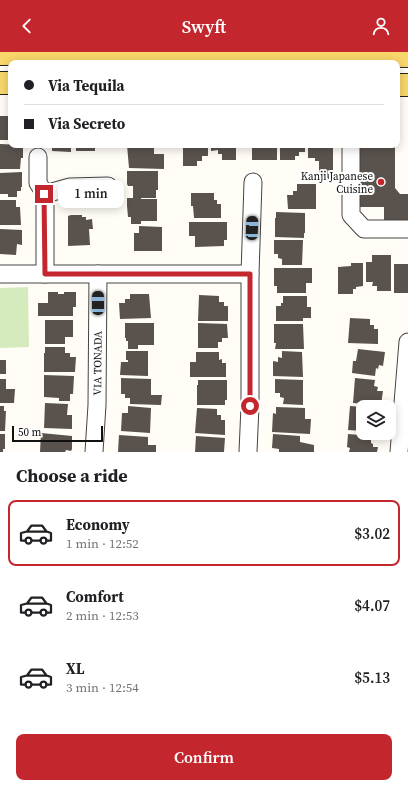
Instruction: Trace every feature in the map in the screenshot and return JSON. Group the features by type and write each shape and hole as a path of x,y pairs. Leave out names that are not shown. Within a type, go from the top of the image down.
{"main road":[{"path":"0,54 159,53 408,56"}],"street":[{"path":"351,148 351,215 364,228 408,228"},
{"path":"38,157 38,183 44,194 45,274"},
{"path":"248,452 250,412 250,274 253,182"},
{"path":"44,194 70,187 108,186"},
{"path":"0,274 250,274"},
{"name":"VIA TONADA","path":"94,452 97,405 98,274"},
{"path":"399,452 408,342"}],"green space":[{"path":"28,287 29,347 0,348 0,288"}],"building":[{"path":"0,116 8,116 8,140 0,140"},
{"path":"0,144 8,144 8,148 23,148 23,158 21,158 20,169 0,169"},
{"path":"52,148 71,148 71,152 52,151"},
{"path":"76,148 95,148 95,151 76,151"},
{"path":"127,148 154,148 154,154 164,154 164,169 129,168"},
{"path":"183,148 208,148 208,156 202,156 202,161 197,161 197,166 183,166"},
{"path":"211,148 236,148 236,160 222,160 222,154 218,154 218,150 211,151"},
{"path":"252,148 277,148 277,160 252,160"},
{"path":"280,148 305,148 305,152 299,152 299,156 295,156 295,160 280,160"},
{"path":"308,148 333,148 333,179 319,179 319,161 315,161 315,158 308,158"},
{"path":"356,148 395,148 395,188 400,194 408,194 408,221 384,221 384,207 357,207"},
{"path":"127,171 158,171 158,190 156,190 156,198 141,198 157,199 157,221 141,221 141,224 131,224 131,217 128,217 127,198 133,198 133,186 128,186 127,184"},
{"path":"22,172 22,187 21,191 17,191 17,197 8,197 8,194 0,194 0,173"},
{"path":"297,184 316,184 316,209 288,209 287,195 293,195 293,191 297,191"},
{"path":"191,193 214,193 214,200 217,200 217,204 221,204 221,218 194,218 193,206 191,206"},
{"path":"0,200 16,200 16,207 20,207 21,225 0,225"},
{"path":"276,212 305,213 304,238 275,237"},
{"path":"82,215 82,217 86,217 86,220 92,219 93,229 89,229 90,245 68,246 68,216"},
{"path":"189,222 227,222 227,240 224,240 224,246 195,247 195,236 189,236"},
{"path":"139,226 162,227 162,251 134,251 134,233 139,233"},
{"path":"0,229 22,230 22,245 17,244 16,255 0,254"},
{"path":"274,240 303,240 302,265 282,265 282,259 278,258 278,254 274,254"},
{"path":"372,255 391,255 391,291 377,291 377,286 372,286 373,282 366,282 366,262 372,262"},
{"path":"351,263 363,263 363,286 353,289 353,294 338,294 338,267 351,266"},
{"path":"394,264 408,264 408,293 394,293"},
{"path":"274,268 312,268 312,283 306,283 306,293 277,293 277,286 274,286"},
{"path":"48,292 58,292 58,294 64,294 64,292 76,292 76,307 73,307 73,316 38,316 38,303 48,303"},
{"path":"130,294 149,294 151,318 120,319 119,303 125,303 125,299 130,299"},
{"path":"199,295 219,296 219,302 224,302 224,306 228,306 228,321 198,321"},
{"path":"283,296 307,296 307,307 311,307 311,318 303,318 303,321 276,321 276,306 281,306 281,303 283,303"},
{"path":"350,318 370,319 370,325 374,325 374,329 378,329 378,344 348,343"},
{"path":"45,320 73,320 73,337 65,337 65,344 45,344"},
{"path":"125,323 154,323 154,345 138,345 138,349 128,349 128,341 126,341 125,338"},
{"path":"198,323 227,324 228,338 222,338 222,342 218,342 218,348 198,348"},
{"path":"274,324 303,324 304,349 275,349 276,343 274,343"},
{"path":"45,347 65,347 65,353 70,353 70,357 76,357 75,372 44,372"},
{"path":"358,349 385,352 383,366 379,365 378,369 376,368 375,376 352,373 353,361 356,361"},
{"path":"126,351 148,351 148,376 120,375 121,362 128,362 128,360 126,360"},
{"path":"282,351 302,352 303,377 273,376 273,361 278,362 278,357 282,358"},
{"path":"196,352 219,352 219,360 222,359 222,363 226,363 226,377 190,377 190,362 196,362"},
{"path":"0,360 6,360 6,374 0,374"},
{"path":"44,375 74,376 73,394 70,394 70,401 59,401 59,398 44,397"},
{"path":"121,378 151,379 151,395 162,395 161,405 130,404 130,398 125,398 125,394 121,394"},
{"path":"355,378 375,380 374,386 378,387 377,391 383,391 382,400 356,400 356,403 353,403"},
{"path":"0,379 6,379 6,389 15,389 14,403 0,403"},
{"path":"275,379 303,380 303,405 283,404 284,398 280,397 280,393 275,393"},
{"path":"198,380 227,380 227,400 225,400 225,405 197,405"},
{"path":"45,403 68,404 67,415 72,415 72,429 44,428"},
{"path":"0,406 4,406 4,411 6,411 5,431 0,431"},
{"path":"128,406 151,408 150,433 121,431 122,413 128,413"},
{"path":"350,406 356,406 356,431 348,430"},
{"path":"276,407 305,408 305,419 311,419 310,434 272,432 273,413 276,414"},
{"path":"197,408 217,409 217,415 221,415 221,420 225,420 225,435 195,433"},
{"path":"41,433 72,436 71,451 40,452"},
{"path":"0,434 5,434 5,449 3,449 3,452 0,452"},
{"path":"273,434 300,436 300,442 314,445 314,452 279,452 279,449 272,448"},
{"path":"348,434 356,435 356,440 371,440 373,447 378,447 377,452 349,452 350,448 347,447"},
{"path":"119,435 148,437 148,445 156,445 156,452 118,452"},
{"path":"196,436 225,438 224,452 195,452"}],"place":[{"name":"Kanji Japanese Cuisine","path":"381,182"}],"route":[{"path":"44,194 45,274 250,274 250,406"}]}
